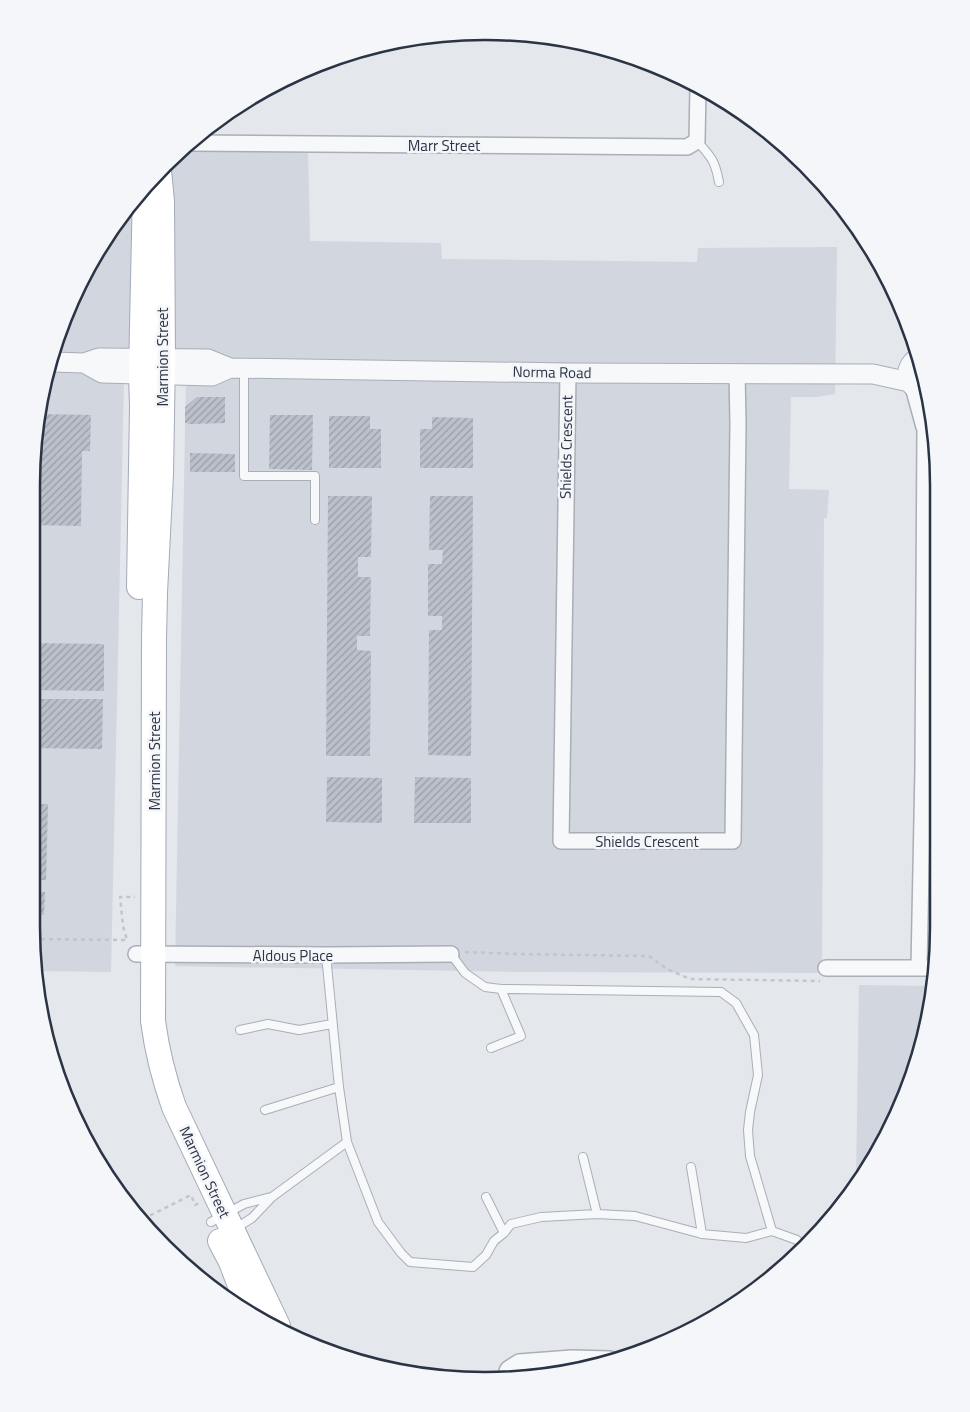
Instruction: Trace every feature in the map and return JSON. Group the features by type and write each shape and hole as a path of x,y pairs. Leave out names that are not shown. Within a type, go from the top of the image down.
{"main road":[{"name":"Marmion Street","path":"160,181 162,219 152,366 142,406 137,1016 141,1051 153,1097 196,1193 222,1226 274,1318"},
{"name":"Marmion Street","path":"145,198 152,366"},
{"name":"Marmion Street","path":"222,1226 231,1262 246,1302"}],"street":[{"path":"697,141 698,95"},
{"name":"Marr Street","path":"200,143 687,147 697,141"},
{"name":"Norma Road","path":"58,362 84,363 102,373 208,359 237,368 874,374 917,387"},
{"name":"Norma Road","path":"874,374 912,359"},
{"path":"912,362 907,374 917,387 925,430 930,531"},
{"name":"Shields Crescent","path":"568,372 561,841 734,841 738,497 737,373"},
{"path":"925,430 926,426"},
{"path":"919,968 930,786"},
{"name":"Aldous Place","path":"138,949 326,955 451,954"},
{"path":"825,975 928,968"},
{"path":"507,1371 518,1362 572,1358 591,1359"}],"lane":[{"path":"697,141 715,163 719,182"},
{"path":"237,368 244,476 315,476 315,520"},
{"path":"451,954 465,973 485,987 501,989 721,992 736,1003 754,1035 758,1075 748,1130 750,1156 772,1230"},
{"path":"326,955 339,1087 347,1142 378,1222 410,1262 473,1267 486,1255 494,1241 511,1224 541,1217 597,1214 635,1216 702,1234 746,1238 772,1230 799,1242"},
{"path":"491,1048 522,1036 501,989"},
{"path":"240,1030 268,1024 299,1030 332,1024"},
{"path":"265,1110 339,1087"},
{"path":"222,1226 252,1218 272,1197 347,1142"},
{"path":"583,1157 597,1214"},
{"path":"691,1167 702,1234"},
{"path":"222,1226 244,1204 272,1197"},
{"path":"486,1197 504,1233"}],"path":[{"path":"40,940 138,949"},
{"path":"451,954 458,952 649,956 667,968 690,979 825,975"},
{"path":"147,1217 191,1195"}],"shaded area":[{"path":"194,148 308,152 310,241 441,243 442,259 697,262 698,248 837,247 835,394 817,397 791,397 789,489 829,490 827,518 824,518 822,973 523,972 175,966 186,378 124,382 111,972 43,971 40,927 41,456 44,427 55,370 74,315 86,288 100,262 132,214 170,170"},
{"path":"859,985 926,986 915,1042 896,1097 884,1124 856,1172"}],"building":[{"path":"197,397 225,397 225,423 185,423 185,407"},
{"path":"46,414 91,415 90,451 82,451 81,526 40,525 41,456"},
{"path":"270,415 313,415 312,470 269,469"},
{"path":"329,416 370,416 370,429 381,429 381,468 329,468"},
{"path":"432,417 473,418 473,468 420,468 420,429 432,429"},
{"path":"190,453 235,454 235,472 190,472"},
{"path":"328,496 372,496 371,557 358,557 358,577 371,577 370,636 357,636 357,650 371,651 370,756 326,756"},
{"path":"430,496 473,496 471,756 428,755 429,630 442,630 442,616 428,616 428,564 442,564 443,550 429,550"},
{"path":"40,643 104,644 104,691 40,690"},
{"path":"40,699 103,699 102,749 40,748"},
{"path":"327,777 382,778 382,823 326,822"},
{"path":"415,777 471,778 471,823 414,823"},
{"path":"40,804 48,804 46,880 40,880"},
{"path":"40,892 45,892 44,915 40,915"}]}
